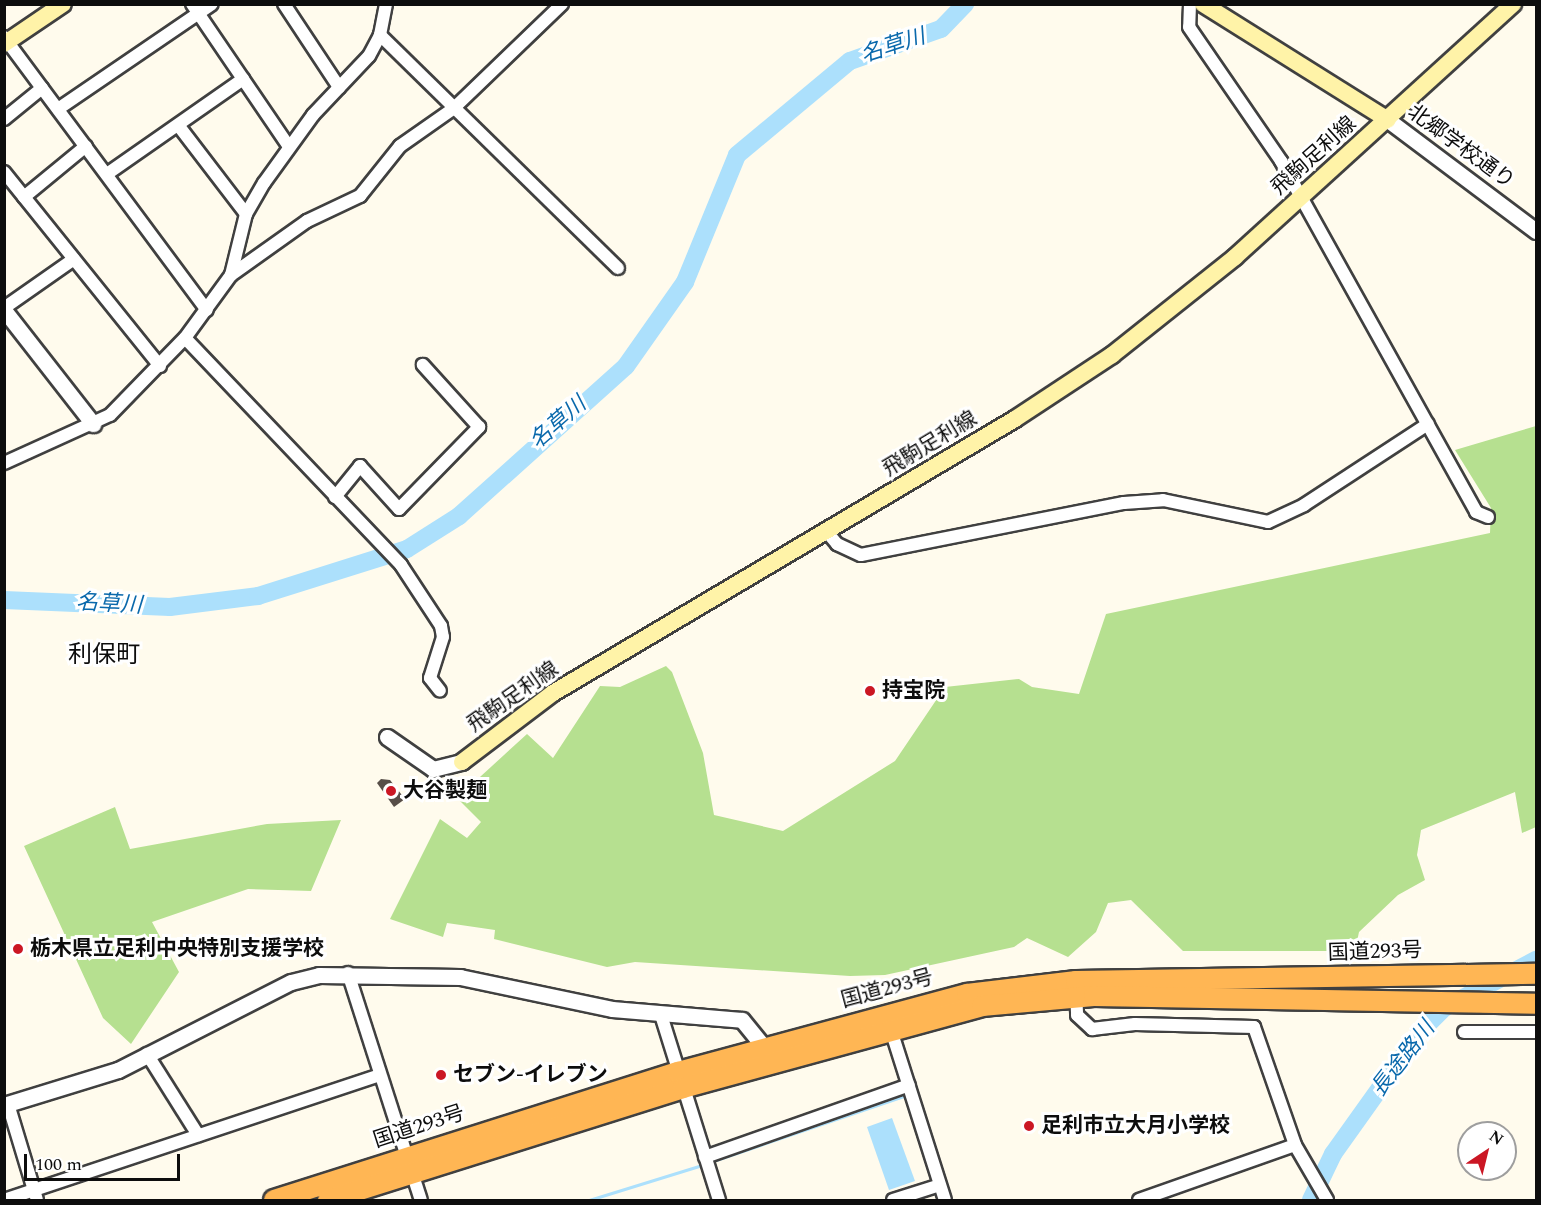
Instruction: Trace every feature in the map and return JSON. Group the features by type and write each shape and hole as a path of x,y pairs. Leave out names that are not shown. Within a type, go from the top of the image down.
{"highway":[{"name":"国道293号","path":"274,1200 409,1164 680,1080 765,1048 940,999 1076,989 1480,972 1536,974"},
{"name":"国道293号","path":"680,1080 982,1006 1076,989 1416,1004 1536,1004"},
{"name":"国道293号","path":"328,1200 409,1164"}],"main road":[{"path":"6,41 63,4"},
{"name":"飛駒足利線","path":"1203,4 1388,120"},
{"name":"飛駒足利線","path":"462,762 553,693 827,532 1112,355 1302,197 1511,5"}],"street":[{"path":"58,109 195,9 212,4"},
{"path":"284,4 339,87"},
{"path":"231,275 246,214 288,145 339,87 380,35 386,4"},
{"path":"6,460 110,415 185,338 231,275 307,221 360,196 400,146 454,108 562,4"},
{"path":"1190,4 1190,27 1302,197 1476,512 1488,517"},
{"path":"195,9 288,145"},
{"path":"380,35 618,268"},
{"path":"6,41 207,310"},
{"path":"107,174 243,79"},
{"path":"4,119 42,88"},
{"name":"北郷学校通り","path":"1388,120 1536,231"},
{"path":"178,125 246,214"},
{"path":"24,197 86,146"},
{"path":"4,172 160,366"},
{"path":"74,260 4,309 93,424"},
{"path":"185,338 398,561 441,626 443,637 430,678 440,691"},
{"path":"335,497 360,466 399,509 479,427 423,365"},
{"path":"827,532 837,544 861,555 1124,503 1163,500 1268,522 1304,506 1428,424"},
{"path":"387,737 433,769 462,762"},
{"path":"348,974 421,1200"},
{"path":"36,1196 6,1104 96,1078 291,982 348,974 460,977 661,1014 742,1020 765,1048"},
{"path":"1076,989 1077,1015 1092,1029 1146,1024 1254,1027 1295,1145 1327,1200"},
{"path":"661,1014 719,1200"},
{"path":"891,1030 945,1200"},
{"path":"1464,1032 1536,1032"},
{"path":"147,1054 198,1135"},
{"path":"4,1200 36,1196 198,1135 379,1075"},
{"path":"705,1156 909,1085"},
{"path":"1139,1200 1295,1145"},
{"path":"893,1200 940,1185"}],"green space":[{"path":"1536,426 1536,827 1522,833 1515,792 1421,830 1417,855 1425,880 1398,895 1359,932 1355,951 1183,951 1131,900 1108,903 1096,932 1068,957 1027,938 1014,947 885,975 850,976 635,962 607,967 494,939 495,930 447,923 443,937 390,919 440,819 467,838 481,822 457,798 527,734 553,758 600,686 620,687 666,666 672,672 703,753 714,815 783,831 895,761 945,687 1019,679 1032,687 1079,694 1106,614 1490,533 1491,508 1455,450"},
{"path":"115,807 130,849 267,824 341,820 311,891 248,889 152,922 179,972 131,1044 103,1018 24,846"}],"water":[{"path":"892,1118 915,1181 889,1190 867,1127"}],"building":[{"name":"大谷製麺","path":"381,779 390,780 405,799 394,807 377,783"}],"waterway":[{"name":"名草川","path":"4,600 170,607 258,596 407,549 459,516 626,366 685,282 737,155 850,61 941,29 965,4"},
{"name":"長途路川","path":"1311,1200 1333,1154 1420,1032 1444,1008 1536,960"},
{"path":"716,1160 907,1095"},
{"path":"589,1200 699,1166"}],"place":[{"name":"持宝院","path":"870,691"},
{"name":"大谷製麺","path":"391,791"},
{"name":"栃木県立足利中央特別支援学校","path":"18,949"},
{"name":"セブン-イレブン","path":"441,1075"},
{"name":"足利市立大月小学校","path":"1029,1126"}],"district":[{"name":"利保町","path":"104,656"}]}
